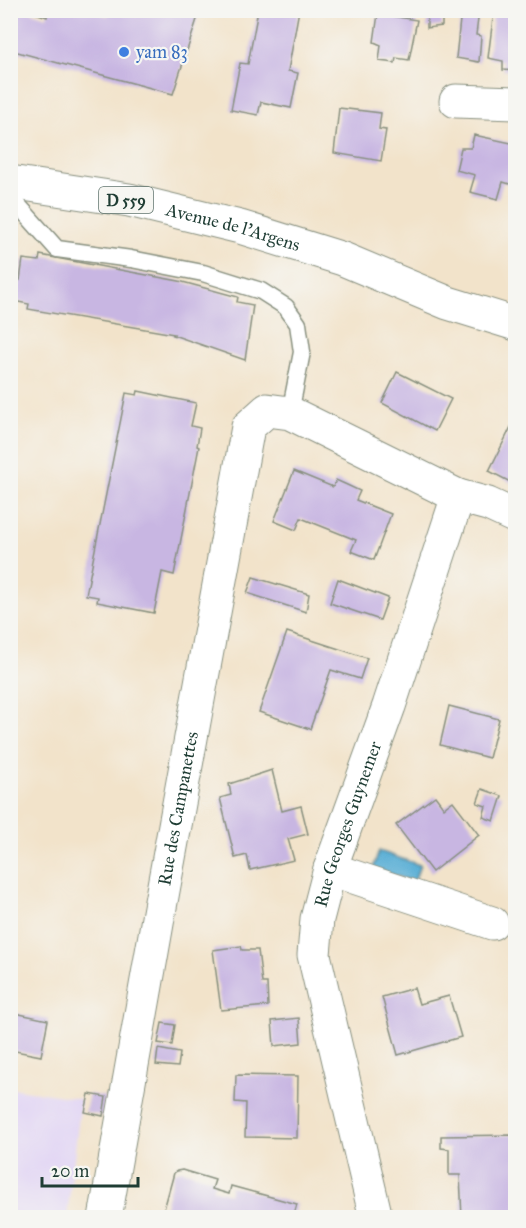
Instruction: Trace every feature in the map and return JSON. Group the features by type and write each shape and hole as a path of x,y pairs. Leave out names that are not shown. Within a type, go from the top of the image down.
{"street":[{"path":"456,101 516,103"},
{"name":"Avenue de l'Argens","path":"10,182 129,200 240,227 343,259 448,303 516,324"},
{"name":"Avenue de l'Argens","path":"448,303 516,340"},
{"path":"279,411 458,496 488,504 516,517"},
{"name":"Rue des Campanettes","path":"105,1218 248,427 279,411"},
{"name":"Rue Georges Guynemer","path":"376,1218 314,955 316,919 330,869 389,706 458,496"},
{"path":"330,869 492,923"}],"lane":[{"path":"10,196 57,249 131,259 203,273 261,291 286,308 298,324 303,352 279,411"}],"shaded area":[{"path":"10,1088 81,1099 67,1217 11,1217"}],"water":[{"path":"379,851 420,865 414,882 373,868"}],"building":[{"path":"18,10 26,10 47,17 48,10 89,10 108,16 110,10 200,10 173,94 10,50 10,37"},
{"path":"258,10 299,10 288,71 298,73 291,108 261,102 258,115 231,110 240,63 248,64"},
{"path":"427,10 442,10 442,26 427,28"},
{"path":"461,10 479,11 476,35 481,36 479,62 456,58"},
{"path":"494,10 514,10 516,71 503,70 503,61 488,58"},
{"path":"378,14 417,20 409,60 396,58 395,63 379,61 381,45 374,42"},
{"path":"339,108 381,113 379,129 386,130 381,161 334,153"},
{"path":"474,135 516,144 516,194 512,193 513,185 503,182 498,199 470,192 475,175 456,170 461,148 471,148"},
{"path":"40,255 179,281 238,297 237,302 253,305 245,360 174,334 28,309 29,304 13,301 20,280 23,259 39,261"},
{"path":"397,372 451,399 435,431 382,403"},
{"path":"138,391 196,403 191,426 200,428 197,446 199,447 174,575 162,572 154,613 97,602 98,597 86,595 126,393 137,395"},
{"path":"511,427 516,429 516,485 489,471"},
{"path":"294,471 333,487 336,480 360,491 356,500 391,514 374,560 351,551 356,540 301,518 296,530 274,521"},
{"path":"253,577 309,594 306,612 247,593"},
{"path":"338,579 388,598 380,620 330,603"},
{"path":"287,632 367,658 360,679 331,670 310,729 259,712"},
{"path":"449,706 499,719 489,758 440,745"},
{"path":"272,770 282,811 301,806 308,834 288,839 294,860 250,870 247,855 235,858 220,798 231,795 229,784"},
{"path":"482,789 502,796 494,821 483,817 486,806 477,803"},
{"path":"435,796 444,808 453,801 479,835 432,872 396,825"},
{"path":"241,946 242,950 258,950 262,983 267,983 268,1006 221,1010 213,950"},
{"path":"414,988 419,1004 449,996 461,1037 398,1055 382,997"},
{"path":"10,1012 48,1020 41,1056 10,1050"},
{"path":"299,1018 301,1043 274,1046 272,1021"},
{"path":"162,1023 175,1025 172,1045 158,1043"},
{"path":"158,1049 180,1053 178,1067 156,1065"},
{"path":"236,1075 298,1076 297,1138 245,1137 246,1103 235,1102"},
{"path":"89,1094 106,1097 103,1116 85,1112"},
{"path":"516,1135 516,1218 462,1218 460,1175 449,1175 449,1149 441,1148 441,1136"},
{"path":"182,1170 215,1180 212,1189 229,1194 231,1186 297,1204 293,1218 177,1218 163,1213 174,1173"}],"place":[{"name":"yam 83","path":"124,52"}]}
